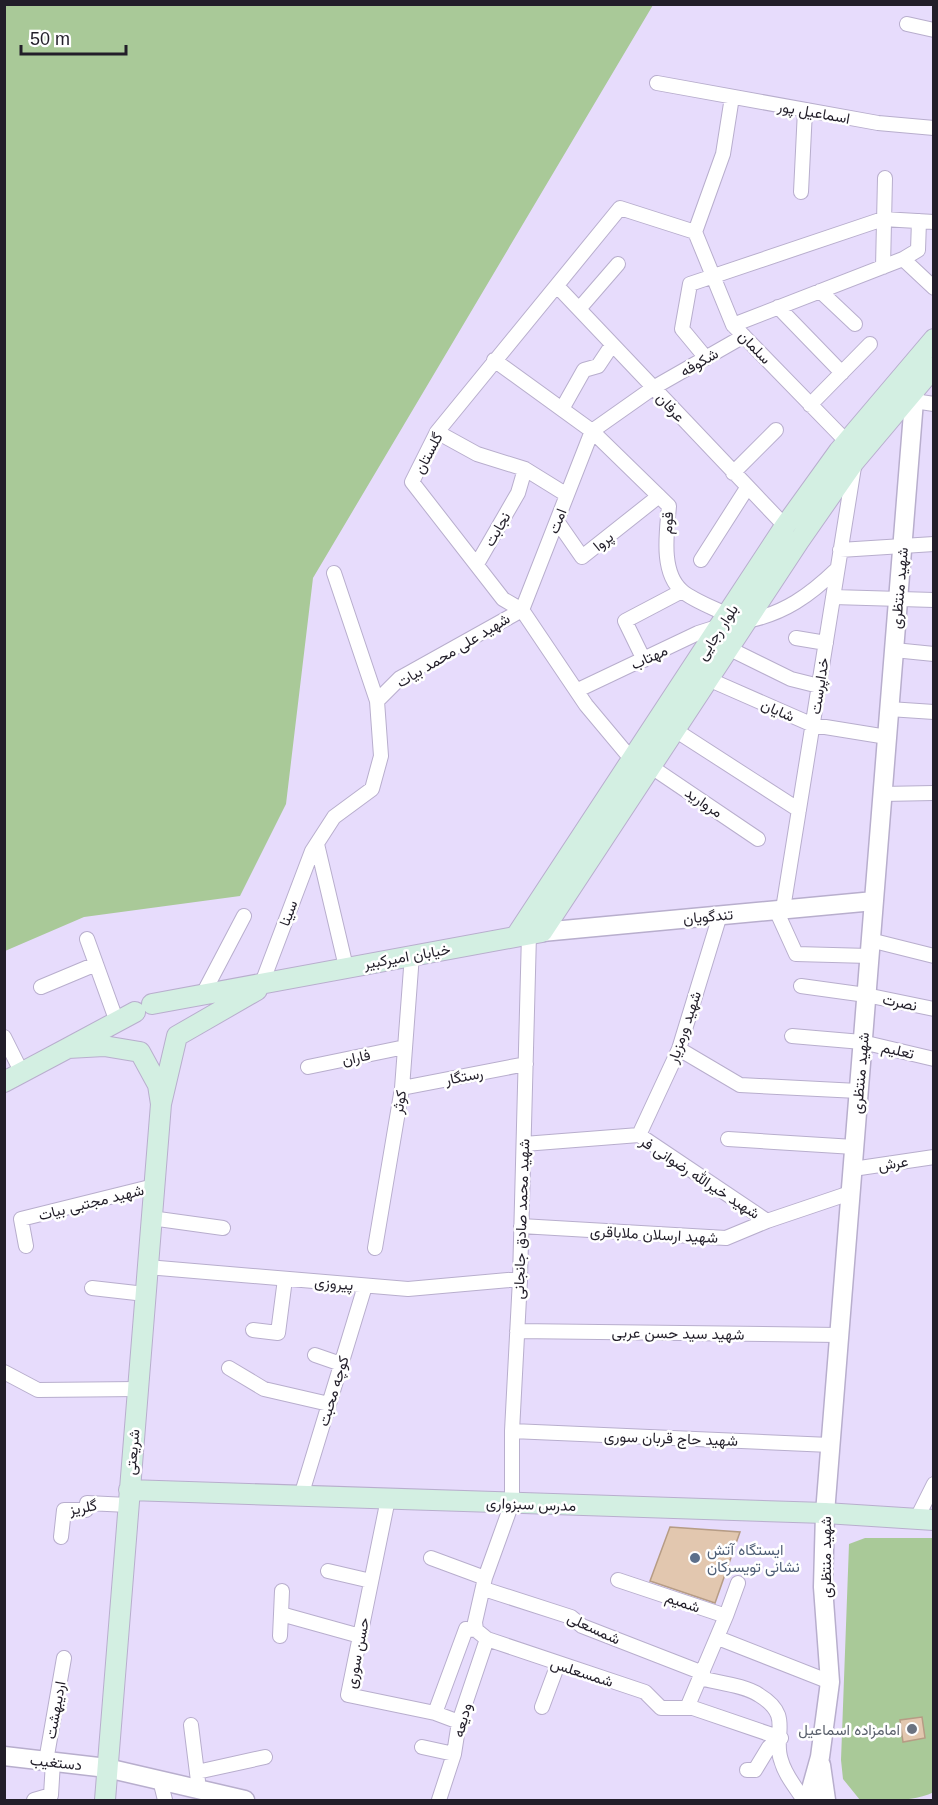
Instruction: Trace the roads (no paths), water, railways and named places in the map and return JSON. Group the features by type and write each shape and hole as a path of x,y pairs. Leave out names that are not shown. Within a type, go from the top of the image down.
{"main road":[{"name":"بلوار رجایی","path":"529,934 731,621 810,507 846,442 933,339"},
{"name":"بلوار رجایی","path":"641,763 675,729 728,648 731,621 785,526 810,507 854,462 915,394 933,367"},
{"name":"خیابان امیرکبیر","path":"68,1048 135,1013 203,994 529,934"},
{"path":"4,1082 68,1048 105,1046 153,1055 166,1051 177,1036 267,982"},
{"path":"165,1007 174,1017 177,1036 161,1104 158,1085 140,1052 128,1037 128,1024 135,1013 165,1007"},
{"name":"شریعتی","path":"105,1800 161,1104"},
{"name":"مدرس سبزواری","path":"129,1498 301,1496 825,1513 925,1520"}],"street":[{"path":"907,24 933,30"},
{"name":"اسماعیل پور","path":"657,83 878,123 933,128"},
{"path":"695,232 723,154 732,97"},
{"path":"801,192 805,110"},
{"path":"883,267 885,178"},
{"name":"گلستان","path":"641,763 586,705 522,610 503,598 412,482 437,432 620,208 695,232"},
{"path":"706,358 682,329 690,284 883,219 933,222"},
{"path":"733,325 903,260 918,250 919,221"},
{"name":"سلمان","path":"695,232 733,325 846,442"},
{"path":"903,260 933,288"},
{"path":"579,309 618,264"},
{"name":"عرفان","path":"557,286 785,526"},
{"path":"820,291 855,324"},
{"path":"778,307 842,373"},
{"name":"شکوفه","path":"653,388 744,336"},
{"path":"810,405 870,344"},
{"path":"562,409 584,370 598,366 612,345"},
{"path":"494,360 592,431 653,388"},
{"path":"915,394 933,404"},
{"name":"شهید منتظری","path":"820,1757 830,1682 823,1587 825,1513 915,394"},
{"path":"733,473 776,430"},
{"name":"امت","path":"522,610 592,431"},
{"name":"قوم","path":"592,431 669,506 665,552 676,583 682,591"},
{"path":"437,432 477,454 525,469 567,495"},
{"name":"خداپرست","path":"779,910 799,810 854,462"},
{"name":"نجابت","path":"477,564 518,493 525,469"},
{"path":"701,560 747,488"},
{"name":"پروا","path":"557,521 582,557 659,496"},
{"path":"840,550 903,544 933,544"},
{"name":"مهتاب","path":"578,690 698,633 731,621 767,617 794,605 814,591 837,569"},
{"path":"334,573 377,701 381,756 372,789 334,817 317,844 346,968"},
{"path":"644,660 626,621 682,591 731,621"},
{"path":"833,597 933,600"},
{"name":"شهید علی محمد بیات","path":"377,701 400,678 522,610"},
{"path":"796,638 826,643"},
{"path":"728,648 791,679 819,686"},
{"path":"894,650 933,654"},
{"name":"شایان","path":"708,680 813,725 887,737"},
{"path":"889,709 933,712"},
{"path":"675,729 799,810"},
{"name":"مروارید","path":"641,763 758,839"},
{"path":"882,794 933,794"},
{"name":"سینا","path":"267,982 317,844"},
{"name":"تندگویان","path":"529,934 874,901"},
{"path":"779,910 796,954 870,948 933,956"},
{"name":"شهید ورمزیار","path":"639,1134 679,1049 720,915"},
{"path":"203,994 244,916"},
{"name":"شهید محمد صادق جانجانی","path":"512,1503 512,1431 520,1279 529,934"},
{"path":"87,939 96,964 135,1013"},
{"name":"کوثر","path":"375,1248 402,1088 412,955"},
{"path":"41,987 96,964"},
{"name":"نصرت","path":"801,987 866,995 933,1010"},
{"name":"تعلیم","path":"792,1036 862,1042 933,1059"},
{"path":"4,1037 22,1073"},
{"name":"فاران","path":"308,1067 405,1047"},
{"path":"679,1049 740,1085 858,1091"},
{"name":"رستگار","path":"402,1088 526,1064"},
{"name":"شهید خیرالله رضوانی فر","path":"524,1144 639,1134 767,1221"},
{"path":"728,1139 854,1147"},
{"name":"عرش","path":"853,1169 933,1157"},
{"name":"شهید مجتبی بیات","path":"26,1246 21,1219 154,1186"},
{"name":"شهید ارسلان ملاباقری","path":"521,1226 726,1238 767,1221 850,1193"},
{"path":"151,1218 223,1228"},
{"name":"پیروزی","path":"147,1267 408,1289 520,1279"},
{"path":"253,1330 278,1333 285,1279"},
{"name":"کوچه محبت","path":"301,1496 365,1286"},
{"path":"92,1288 145,1294"},
{"name":"شهید سید حسن عربی","path":"518,1331 839,1335"},
{"path":"315,1355 341,1364"},
{"path":"229,1368 264,1389 329,1404"},
{"path":"4,1372 38,1390 138,1389"},
{"name":"شهید حاج قربان سوری","path":"512,1431 830,1445"},
{"path":"925,1520 933,1484"},
{"name":"گلریز","path":"61,1537 64,1510 86,1510 87,1503 129,1498"},
{"name":"حسن سوری","path":"388,1499 348,1695 435,1713 459,1722"},
{"name":"ودیعه","path":"439,1800 454,1755 459,1722 481,1634 475,1622 512,1503"},
{"name":"شمسعلی","path":"431,1558 485,1584 571,1617 582,1626 702,1675 759,1694 776,1710 781,1724 781,1738 778,1746 780,1758 784,1770 806,1800"},
{"path":"328,1571 371,1581"},
{"name":"شمیم","path":"618,1580 726,1616"},
{"path":"687,1708 718,1638 738,1583"},
{"path":"280,1636 282,1591"},
{"path":"281,1614 360,1636"},
{"path":"435,1713 466,1629 481,1634"},
{"name":"شمسعلس","path":"481,1634 558,1664 645,1692 661,1708 687,1708 781,1738"},
{"path":"718,1638 830,1682"},
{"name":"اردیبهشت","path":"33,1800 51,1795 49,1761 64,1658"},
{"path":"542,1707 558,1664"},
{"path":"191,1725 198,1781 265,1757"},
{"path":"747,1770 755,1770 768,1747 781,1738"},
{"path":"422,1747 454,1755"},
{"name":"دستغیب","path":"4,1756 107,1768 160,1780 198,1781 245,1800"},
{"path":"806,1800 820,1757"},
{"path":"820,1757 826,1800"},
{"path":"160,1780 165,1800"}],"place":[{"name":"ایستگاه آتش نشانی تویسرکان","path":"695,1558"},
{"name":"امامزاده اسماعیل","path":"912,1729"}]}
